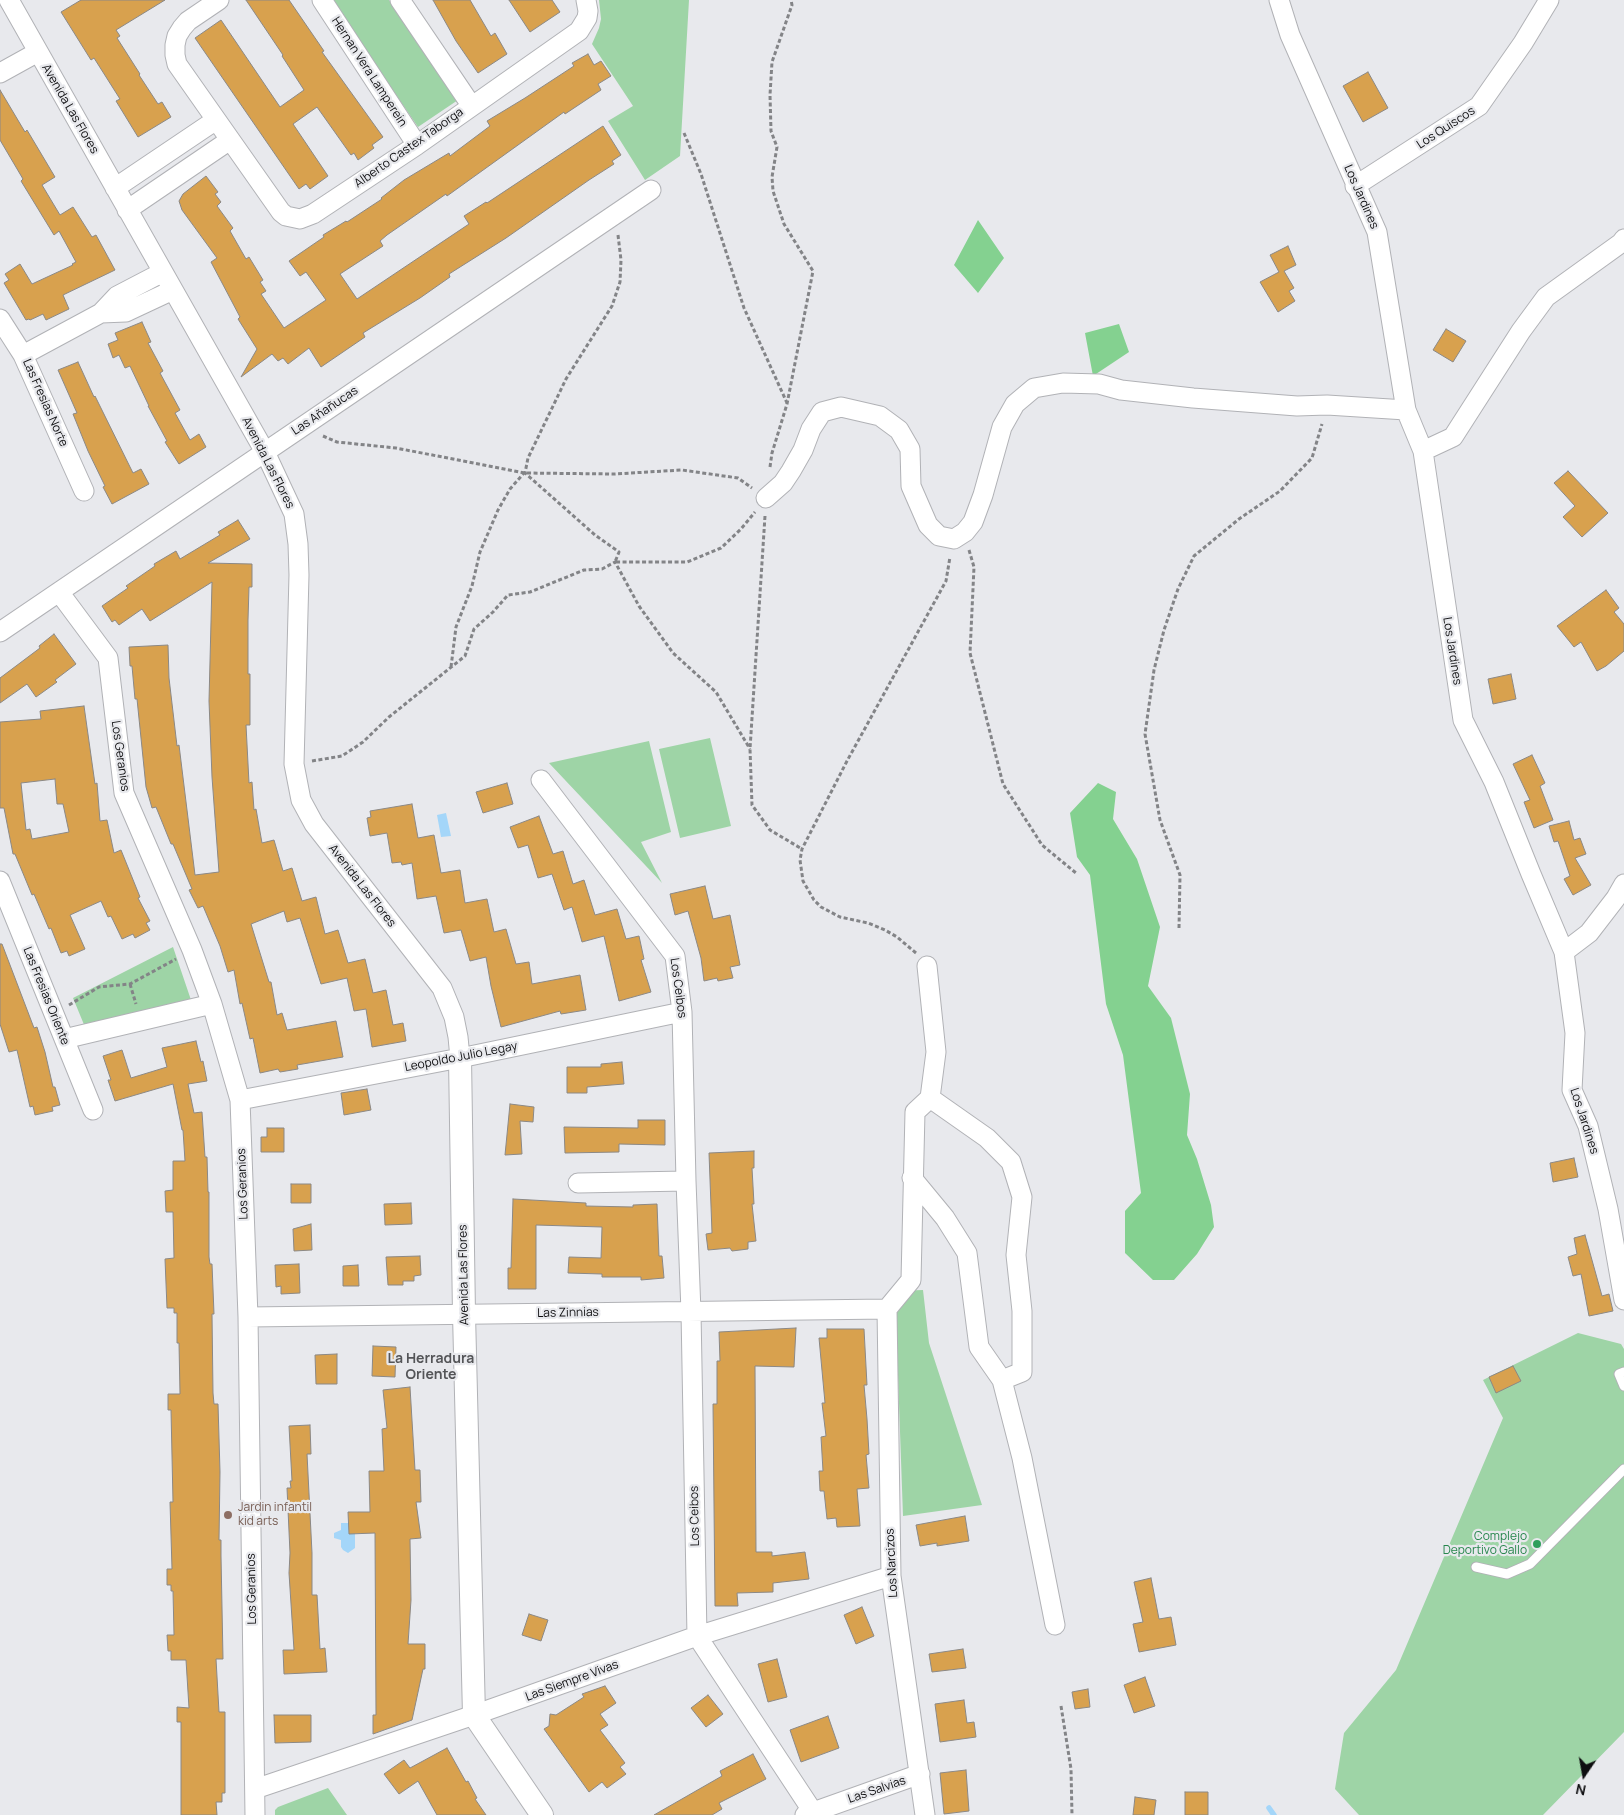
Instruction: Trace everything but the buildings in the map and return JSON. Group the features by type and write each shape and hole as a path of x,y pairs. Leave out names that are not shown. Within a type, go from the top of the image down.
{"street":[{"name":"Avenida Las Flores","path":"8,0 265,452 294,514 298,544 294,764 301,800 314,824 442,988 454,1017 460,1058 474,1715"},
{"name":"Alberto Castex Taborga","path":"219,0 188,21 177,36 175,45 177,64 281,212 300,219 312,214 417,144 579,30 587,18 586,0"},
{"name":"Hernan Vera Lamperein","path":"322,0 417,144"},
{"path":"400,0 471,105"},
{"name":"Los Jardines","path":"1279,0 1290,35 1355,186 1377,232 1406,410 1423,451 1463,720 1494,782 1530,874 1564,952 1575,1033 1572,1090 1588,1126 1608,1209 1624,1300"},
{"name":"Los Quiscos","path":"1355,186 1479,106 1550,0"},
{"path":"0,73 38,52"},
{"path":"115,188 216,120"},
{"path":"128,210 230,140"},
{"name":"Las Añañucas","path":"0,632 651,190"},
{"path":"1423,451 1453,437 1521,331 1546,297 1621,244 1624,239"},
{"path":"23,355 101,314 117,296 163,272"},
{"path":"101,314 126,312 173,290"},
{"name":"Las Fresias Norte","path":"0,319 23,355 84,491"},
{"path":"766,498 783,483 791,471 803,450 811,429 822,412 841,408 880,416 899,430 910,449 911,486 928,525 939,536 959,535 973,522 983,495 1002,427 1015,404 1034,388 1063,383 1099,384 1121,390 1194,398 1297,406 1327,405 1406,410"},
{"name":"Los Geranios","path":"59,592 108,658 124,793 192,950 212,1004 240,1100 248,1317 255,1815"},
{"name":"Los Ceibos","path":"541,780 675,956 682,1012 698,1636"},
{"name":"Las Fresias Oriente","path":"0,881 93,1110"},
{"path":"1564,952 1589,933 1616,898 1624,884"},
{"path":"888,1309 911,1280 915,1112 930,1098 936,1052 927,966"},
{"path":"64,1039 212,1004"},
{"name":"Leopoldo Julio Legay","path":"240,1100 460,1058 682,1012"},
{"path":"930,1098 987,1138 1011,1162 1022,1197 1016,1255 1022,1311 1022,1372 1002,1380"},
{"path":"912,1178 945,1218 967,1253 980,1347 1002,1380 1022,1458 1055,1625"},
{"path":"578,1183 686,1181"},
{"name":"Las Zinnias","path":"248,1317 888,1309"},
{"name":"Los Narcizos","path":"888,1309 891,1576 925,1815"},
{"name":"Las Siempre Vivas","path":"255,1789 474,1715 698,1636 891,1576"},
{"path":"698,1636 811,1814"},
{"path":"474,1715 542,1815"},
{"name":"Las Salvias","path":"811,1814 920,1774"}],"lane":[{"path":"1624,1372 1619,1374 1624,1386"},
{"path":"1476,1566 1507,1574 1530,1564 1624,1469"}],"path":[{"path":"791,0 792,5 772,62 770,95 771,131 777,147 772,177 773,191 784,224 813,271 788,404 772,453 766,498 750,749 752,805 770,830 802,849"},
{"path":"684,134 701,174 744,308 788,404"},
{"path":"451,667 456,628 472,586 480,552 498,510 510,490 525,473 528,458 566,379 612,306 620,282 620,260 615,214"},
{"path":"1179,928 1180,875 1160,820 1144,734 1154,670 1164,630 1178,589 1194,556 1239,519 1280,491 1312,458 1327,405"},
{"path":"304,426 336,442 396,448 525,473 614,474 682,470 738,478 766,498"},
{"path":"525,473 595,535 619,552 615,562"},
{"path":"294,764 342,756 363,742 389,717 465,656 474,629 508,595 530,592 584,570 602,569 615,562 687,562 721,548 741,529 766,498"},
{"path":"927,966 908,945 885,930 868,923 840,917 830,913 818,904 803,881 800,860 802,849 847,761 946,581 959,535"},
{"path":"959,535 974,567 970,653 1003,784 1042,845 1076,872"},
{"path":"615,562 639,606 673,653 716,692 750,749"},
{"path":"54,1014 99,987 130,984 192,950"},
{"path":"1061,1706 1071,1769 1072,1815"}],"green space":[{"path":"331,0 389,0 458,100 418,127"},
{"path":"599,0 689,0 680,156 645,180 608,121 633,106 592,44 601,19"},
{"path":"978,220 1004,258 978,293 954,265"},
{"path":"1119,324 1129,352 1093,376 1085,333"},
{"path":"710,738 731,826 680,838 659,749"},
{"path":"649,741 671,832 641,842 662,883 549,763"},
{"path":"1098,783 1116,792 1113,819 1137,859 1160,927 1148,986 1171,1018 1190,1094 1187,1135 1197,1159 1211,1205 1214,1227 1197,1254 1174,1280 1153,1280 1125,1253 1125,1211 1141,1193 1123,1055 1106,1004 1090,875 1077,857 1070,813"},
{"path":"173,947 191,1000 85,1027 73,998"},
{"path":"923,1290 929,1343 982,1505 903,1516 895,1291"},
{"name":"Complejo Deportivo Gallo","path":"1578,1333 1621,1344 1624,1349 1624,1732 1543,1815 1359,1815 1335,1789 1344,1733 1396,1670 1503,1418 1483,1380"},
{"path":"328,1788 347,1815 275,1815 275,1810 278,1807"}],"water":[{"path":"446,813 451,836 441,837 437,815"},
{"path":"341,1523 355,1523 355,1548 348,1553 341,1547 341,1540 334,1538 334,1533 341,1530"}],"waterway":[{"path":"1269,1808 1274,1815"}],"place":[{"name":"Jardin infantil kid arts","path":"228,1515"},
{"name":"Complejo Deportivo Gallo","path":"1537,1544"}],"district":[{"name":"La Herradura Oriente","path":"431,1368"}]}
